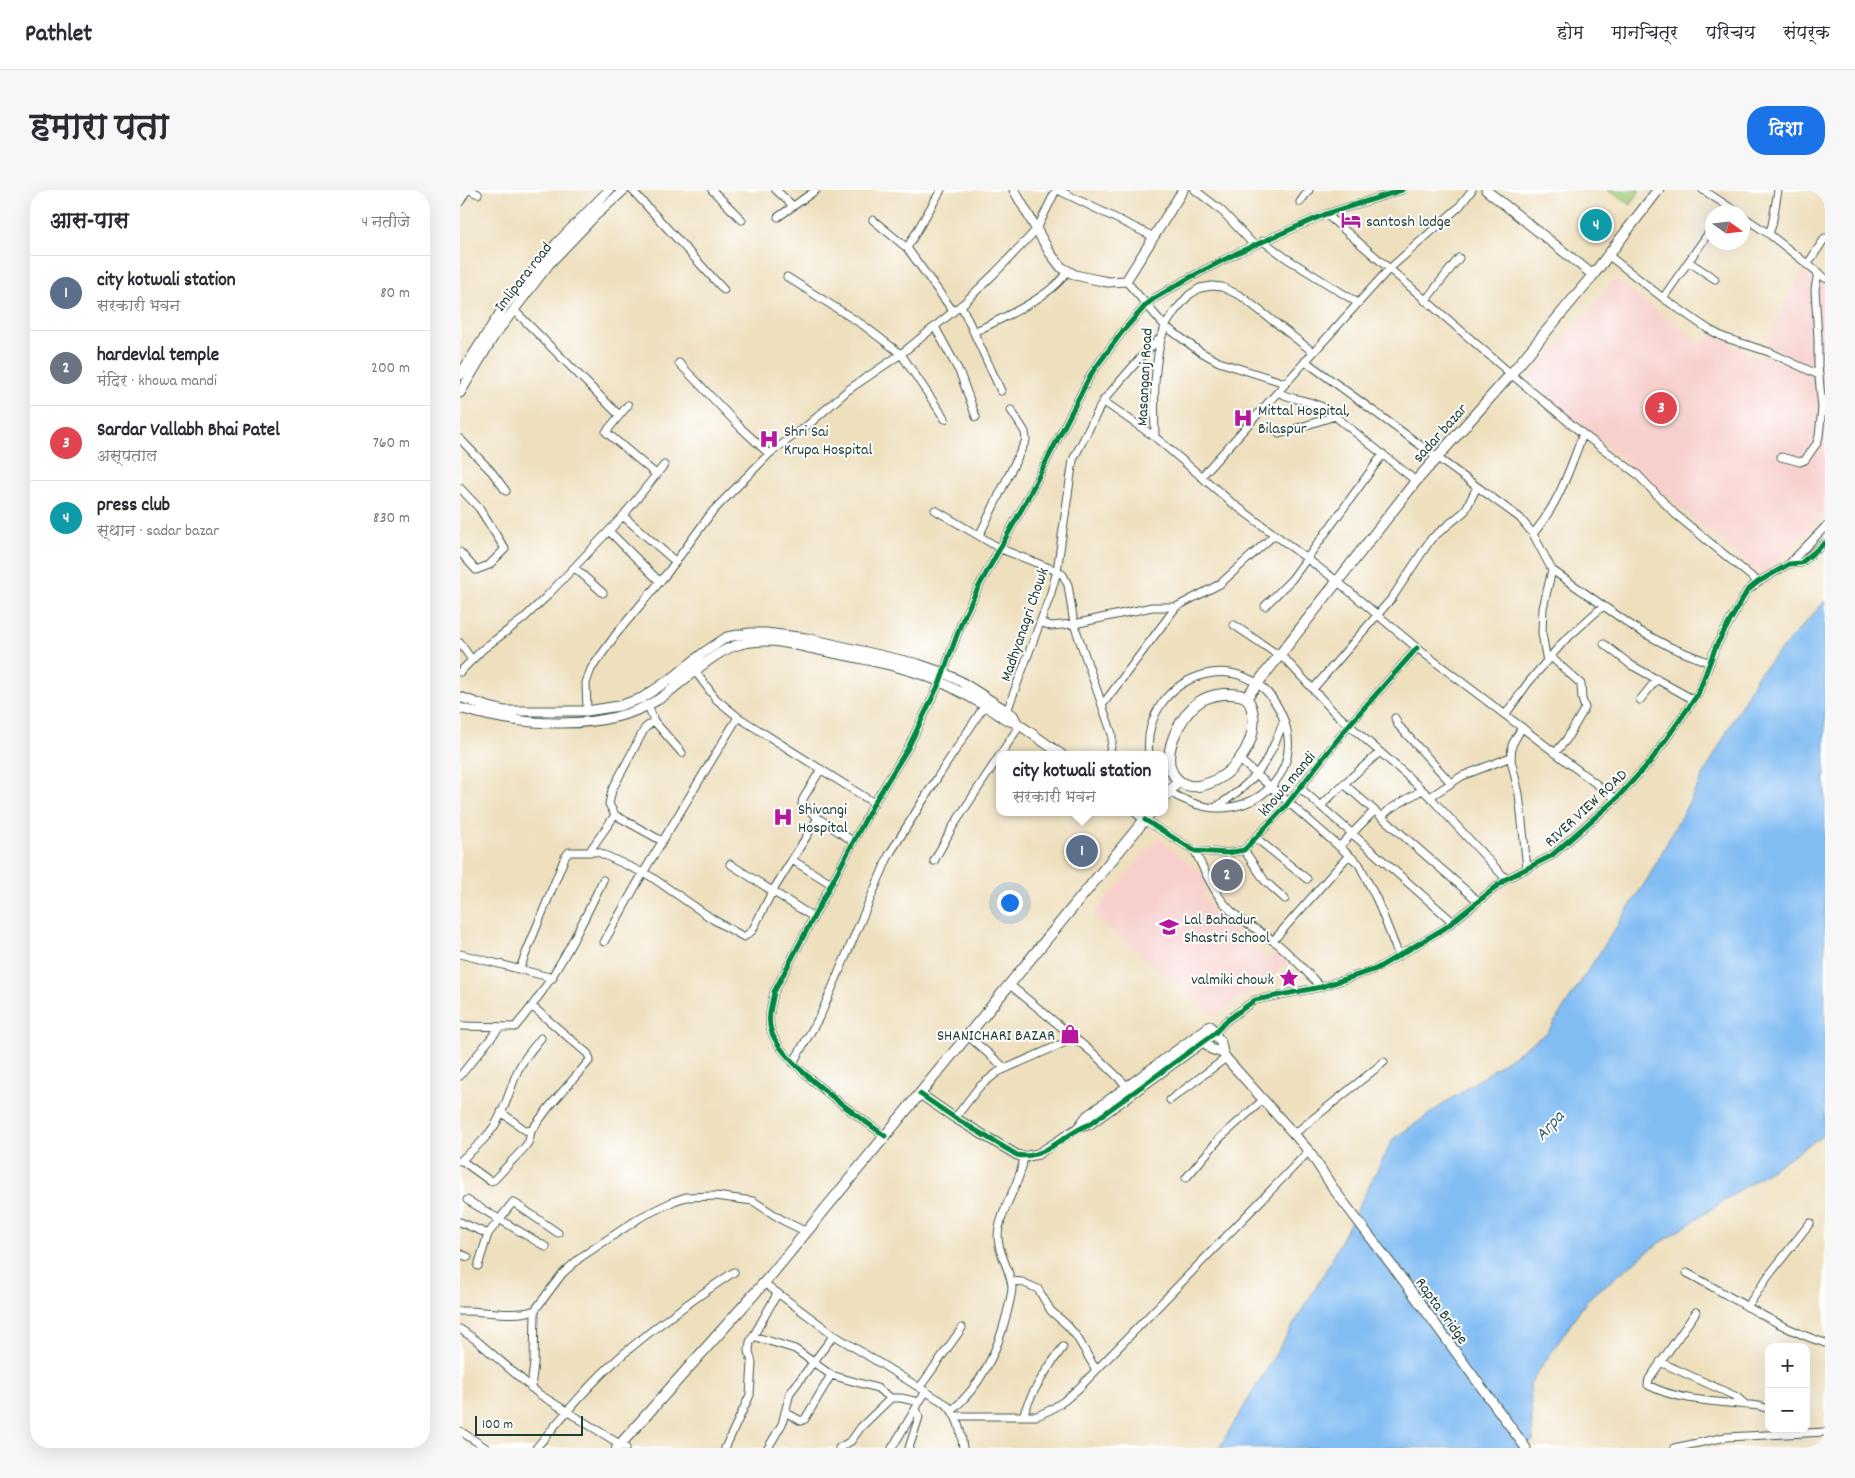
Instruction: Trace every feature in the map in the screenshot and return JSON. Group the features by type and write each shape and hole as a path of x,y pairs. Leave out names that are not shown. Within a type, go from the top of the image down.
{"main road":[{"name":"sadar bazar","path":"1246,698 1416,481 1511,374 1593,275 1658,190"},
{"path":"1233,694 1246,698 1250,704 1254,723 1248,748 1240,760 1230,770 1209,783 1197,786 1179,781 1174,775 1169,757 1180,722 1199,702 1211,696 1233,694"},
{"path":"1168,790 1179,781"},
{"path":"621,1447 807,1232 1148,816"}],"street":[{"path":"460,202 468,190 478,194"},
{"name":"Imlipara road","path":"460,375 487,330 515,293 557,243 609,190"},
{"name":"Imlipara road","path":"460,393 494,336 564,248 624,190"},
{"path":"632,190 724,290"},
{"path":"712,190 742,220"},
{"path":"776,190 793,206"},
{"path":"778,217 816,190"},
{"path":"907,248 942,190"},
{"path":"1014,190 1055,260 1067,271 1108,282 1126,281 1183,190"},
{"path":"587,710 586,683 591,669 617,633 676,562 712,512 769,454 808,425 848,390 901,354 961,305 1037,229 1057,190 1154,238"},
{"path":"1195,190 1221,210 1254,245"},
{"path":"1300,202 1309,190"},
{"path":"886,1136 844,1106 793,1063 777,1043 771,1031 770,1021 774,992 874,803 908,748 944,673 948,655 978,588 1001,548 1091,374 1122,332 1147,304 1189,278 1254,245 1326,214 1402,190"},
{"path":"1201,477 1388,270 1458,207 1472,190"},
{"path":"1486,190 1593,275"},
{"path":"1703,190 1721,205"},
{"path":"1769,234 1778,190"},
{"path":"1326,214 1388,270 1511,374 1583,434 1637,474 1675,514 1758,582"},
{"path":"873,220 907,248 953,311"},
{"path":"1750,221 1822,276 1815,289 1822,408 1817,443 1805,460 1800,462 1781,457"},
{"path":"1663,298 1705,238"},
{"path":"1807,265 1825,238"},
{"path":"1263,241 1286,258 1358,303"},
{"path":"1608,256 1663,298 1717,334 1769,352 1819,375"},
{"path":"1425,301 1459,258"},
{"path":"1689,262 1715,280"},
{"path":"974,332 1017,312 1062,281 1067,271"},
{"path":"786,278 863,325 901,354 944,419"},
{"name":"Masanganj Road","path":"1126,281 1165,326 1161,337 1155,389 1155,436"},
{"path":"1285,383 1220,362 1199,351 1165,326 1189,295 1200,288 1222,287 1240,296 1313,352"},
{"path":"961,305 1001,391"},
{"path":"514,310 619,415"},
{"path":"935,327 960,373 976,417"},
{"name":"Madhyanagri Chowk","path":"1007,711 1050,596 1057,570 1073,460 1103,401 1161,337"},
{"path":"1305,361 1520,518 1532,534 1552,570 1657,641 1710,663"},
{"path":"679,363 741,428 769,454"},
{"path":"1278,392 1287,397 1315,403 1335,416 1416,481"},
{"path":"1103,401 1155,436 1201,477 1274,536 1337,581 1417,648 1616,799"},
{"path":"628,405 606,432 657,475"},
{"path":"979,536 1026,440 1024,432 1011,410"},
{"path":"1279,434 1335,416"},
{"path":"1532,534 1551,511 1560,495 1583,434"},
{"path":"460,439 492,471 506,491"},
{"path":"1265,606 1281,592 1307,560 1383,454"},
{"path":"460,672 483,649 523,619 575,568 623,516 664,465"},
{"path":"1314,689 1392,598 1431,540 1465,511 1477,487"},
{"path":"460,488 479,508 505,548 488,565 476,570 460,552"},
{"path":"935,510 1001,548 1057,570 1063,575 1068,585 1074,624 1112,734 1110,751"},
{"path":"623,516 676,562"},
{"name":"RIVER VIEW ROAD","path":"1212,1029 1255,1000 1321,987 1376,969 1445,928 1506,879 1551,856 1616,799 1650,762 1702,686 1716,646 1747,591 1758,582 1789,564 1825,527"},
{"path":"609,531 660,582"},
{"path":"1102,704 1176,608 1220,584 1274,536"},
{"name":"RIVER VIEW ROAD","path":"1789,564 1801,563 1825,543"},
{"path":"575,568 603,593"},
{"path":"1552,570 1544,608 1542,633 1549,659 1581,684 1585,708 1566,740 1555,752"},
{"path":"1505,714 1528,683 1564,642 1603,606"},
{"path":"1040,622 1051,626 1074,624 1152,607 1176,608"},
{"path":"1234,625 1280,654 1333,711 1430,797 1506,879"},
{"path":"460,708 508,719 534,722 579,722 613,718 658,699 727,637 750,632 806,638 918,664 944,673 1013,715 1018,724"},
{"path":"724,639 729,648"},
{"path":"460,697 505,711 587,710 619,706 642,698 675,676 729,648 741,643 775,641 907,670 940,682 985,705 1008,722 1018,724 1056,751"},
{"path":"460,643 472,660"},
{"path":"1604,644 1631,665 1694,700"},
{"name":"khowa mandi","path":"1244,850 1288,804 1349,725 1417,648"},
{"path":"692,668 716,699 738,716 874,803"},
{"path":"1149,751 1148,742 1152,725 1160,705 1171,692 1184,682 1199,676 1218,672 1231,672 1241,675 1257,684 1276,702 1284,720 1288,742 1287,755 1280,778 1271,788 1244,803 1213,809 1200,806 1168,793"},
{"path":"1640,700 1657,679"},
{"path":"648,704 654,721 682,753"},
{"path":"793,1063 821,1014 889,855 939,774 985,705"},
{"path":"604,942 643,873 738,716"},
{"path":"1395,718 1398,725 1450,782"},
{"path":"1213,809 1244,788 1257,775 1274,747 1284,720"},
{"path":"654,721 645,728 612,790 609,804 615,815 662,841"},
{"path":"1002,751 1018,724"},
{"path":"1522,727 1512,745 1511,757 1520,794 1527,868"},
{"path":"1321,806 1380,752"},
{"path":"1430,797 1450,782 1499,760 1511,757"},
{"path":"1240,760 1288,804 1349,855 1364,872 1399,956"},
{"path":"934,861 996,761"},
{"path":"821,769 802,802 805,808 851,840"},
{"path":"1344,784 1478,901"},
{"path":"1300,788 1453,922"},
{"path":"1380,817 1422,790"},
{"path":"1339,847 1374,811"},
{"path":"589,852 615,815"},
{"path":"1148,816 1195,851 1222,902 1246,924 1274,941 1321,987"},
{"path":"520,968 567,854 572,851 598,852 643,873 714,920 744,937 752,930 772,892 818,818"},
{"path":"1256,838 1308,879"},
{"path":"1195,851 1228,853 1244,850 1261,876 1285,899"},
{"path":"1274,941 1349,855"},
{"path":"792,860 828,882"},
{"path":"730,864 810,915"},
{"path":"460,1026 515,1027 533,1007 552,978 583,923 603,880"},
{"path":"460,954 520,968 552,978"},
{"path":"1010,985 1075,1038 1113,1071 1127,1086"},
{"path":"533,1007 590,1058 587,1065 549,1107 531,1131 529,1141 525,1147 494,1180 490,1181 461,1161 483,1141 496,1124 517,1072 524,1059 541,1038"},
{"path":"460,1076 500,1027"},
{"path":"920,1094 955,1118 1017,1155 1024,1157 1038,1154 1078,1128 1090,1124 1212,1029 1221,1043 1224,1055"},
{"path":"968,1036 1005,1068"},
{"path":"955,1118 984,1083 998,1072 1075,1038"},
{"path":"1201,1038 1212,1049 1224,1055"},
{"path":"1078,1128 1087,1116 1127,1086 1201,1038"},
{"path":"1170,1100 1224,1055"},
{"name":"Rapta Bridge","path":"1224,1055 1308,1151 1334,1191 1526,1448"},
{"path":"1294,1134 1384,1062"},
{"path":"1186,1178 1220,1138 1263,1100"},
{"path":"502,1112 525,1130 531,1131"},
{"path":"954,1413 1036,1416 1064,1401 1308,1151"},
{"path":"954,1413 990,1364 1006,1319 1011,1297 1010,1281 999,1247 999,1227 1020,1174 1024,1157"},
{"path":"531,1388 534,1363 535,1310 562,1274 581,1257 641,1217 686,1197 715,1196 753,1201 784,1221 807,1232"},
{"path":"467,1200 546,1248"},
{"path":"478,1266 488,1234 513,1202 558,1233"},
{"path":"460,1222 488,1234"},
{"path":"1748,1307 1769,1275 1810,1223"},
{"path":"460,1254 468,1257"},
{"path":"536,1448 565,1412 621,1356 681,1308 734,1272"},
{"path":"1687,1273 1748,1307 1825,1343"},
{"path":"1010,1281 1022,1282 1038,1289 1051,1311 1077,1337 1096,1370"},
{"path":"764,1283 834,1335 946,1404 954,1413 960,1430 963,1448"},
{"path":"725,1448 750,1396 752,1363 749,1348 753,1336 777,1294"},
{"path":"460,1311 476,1310 516,1314 535,1310"},
{"path":"1696,1312 1660,1362 1648,1383 1651,1387 1698,1400 1765,1408"},
{"path":"892,1448 917,1405 923,1389 962,1328"},
{"path":"460,1329 476,1340 531,1388 621,1447"},
{"path":"768,1448 782,1424 790,1393 834,1335"},
{"path":"753,1336 794,1349 831,1375 877,1388 891,1398 901,1398 917,1405"},
{"path":"1023,1416 1034,1390 1063,1347"},
{"path":"1660,1362 1737,1396 1746,1405"},
{"path":"785,1412 801,1421 805,1419 831,1375"},
{"path":"840,1448 851,1441 861,1427 891,1398"},
{"path":"909,1448 919,1417 917,1405"},
{"path":"460,1431 486,1448"},
{"path":"1810,1431 1825,1432"},
{"path":"1674,1448 1726,1437 1774,1433"}],"shaded area":[{"path":"1802,271 1825,288 1825,513 1787,553 1760,574 1527,380 1615,279 1703,345 1712,332 1758,359"},
{"name":"Lal Bahadur Shastri School","path":"1158,838 1200,872 1207,881 1203,897 1219,918 1267,959 1279,954 1287,964 1215,1016 1093,915"}],"green space":[{"path":"1607,190 1640,190 1631,205"}],"water":[{"name":"Arpa","path":"1825,601 1825,1134 1651,1249 1588,1299 1530,1384 1533,1441 1519,1448 1219,1448 1324,1274 1393,1139 1548,1032 1648,878 1757,676"}],"cycle path":[{"path":"885,1136 821,1088 788,1057 777,1043 771,1030 770,1021 774,992 874,803 908,748 940,682 962,621 978,588 1024,505 1091,374 1122,332 1147,304 1155,298 1239,252 1326,214 1402,190"},
{"path":"920,1094 955,1118 1017,1155 1027,1156 1036,1154 1090,1124 1215,1033 1226,1021 1255,1000 1321,987 1376,969 1445,928 1506,879 1551,856 1616,799 1650,762 1698,694 1716,646 1747,591 1758,582 1789,564 1801,563 1825,543"},
{"path":"1145,820 1195,851 1228,853 1244,850 1284,808 1349,725 1417,648"}],"place":[{"name":"santosh lodge","path":"1351,220"},
{"name":"press club","path":"1596,225"},
{"name":"Sardar Vallabh Bhai Patel","path":"1661,408"},
{"name":"Mittal Hospital, Bilaspur","path":"1243,418"},
{"name":"Shri Sai Krupa Hospital","path":"769,439"},
{"name":"Shivangi Hospital","path":"783,817"},
{"name":"city kotwali station","path":"1082,851"},
{"name":"hardevlal temple","path":"1227,875"},
{"name":"Lal Bahadur Shastri School","path":"1169,927"},
{"name":"valmiki chowk","path":"1289,978"},
{"name":"SHANICHARI BAZAR","path":"1070,1034"}]}
